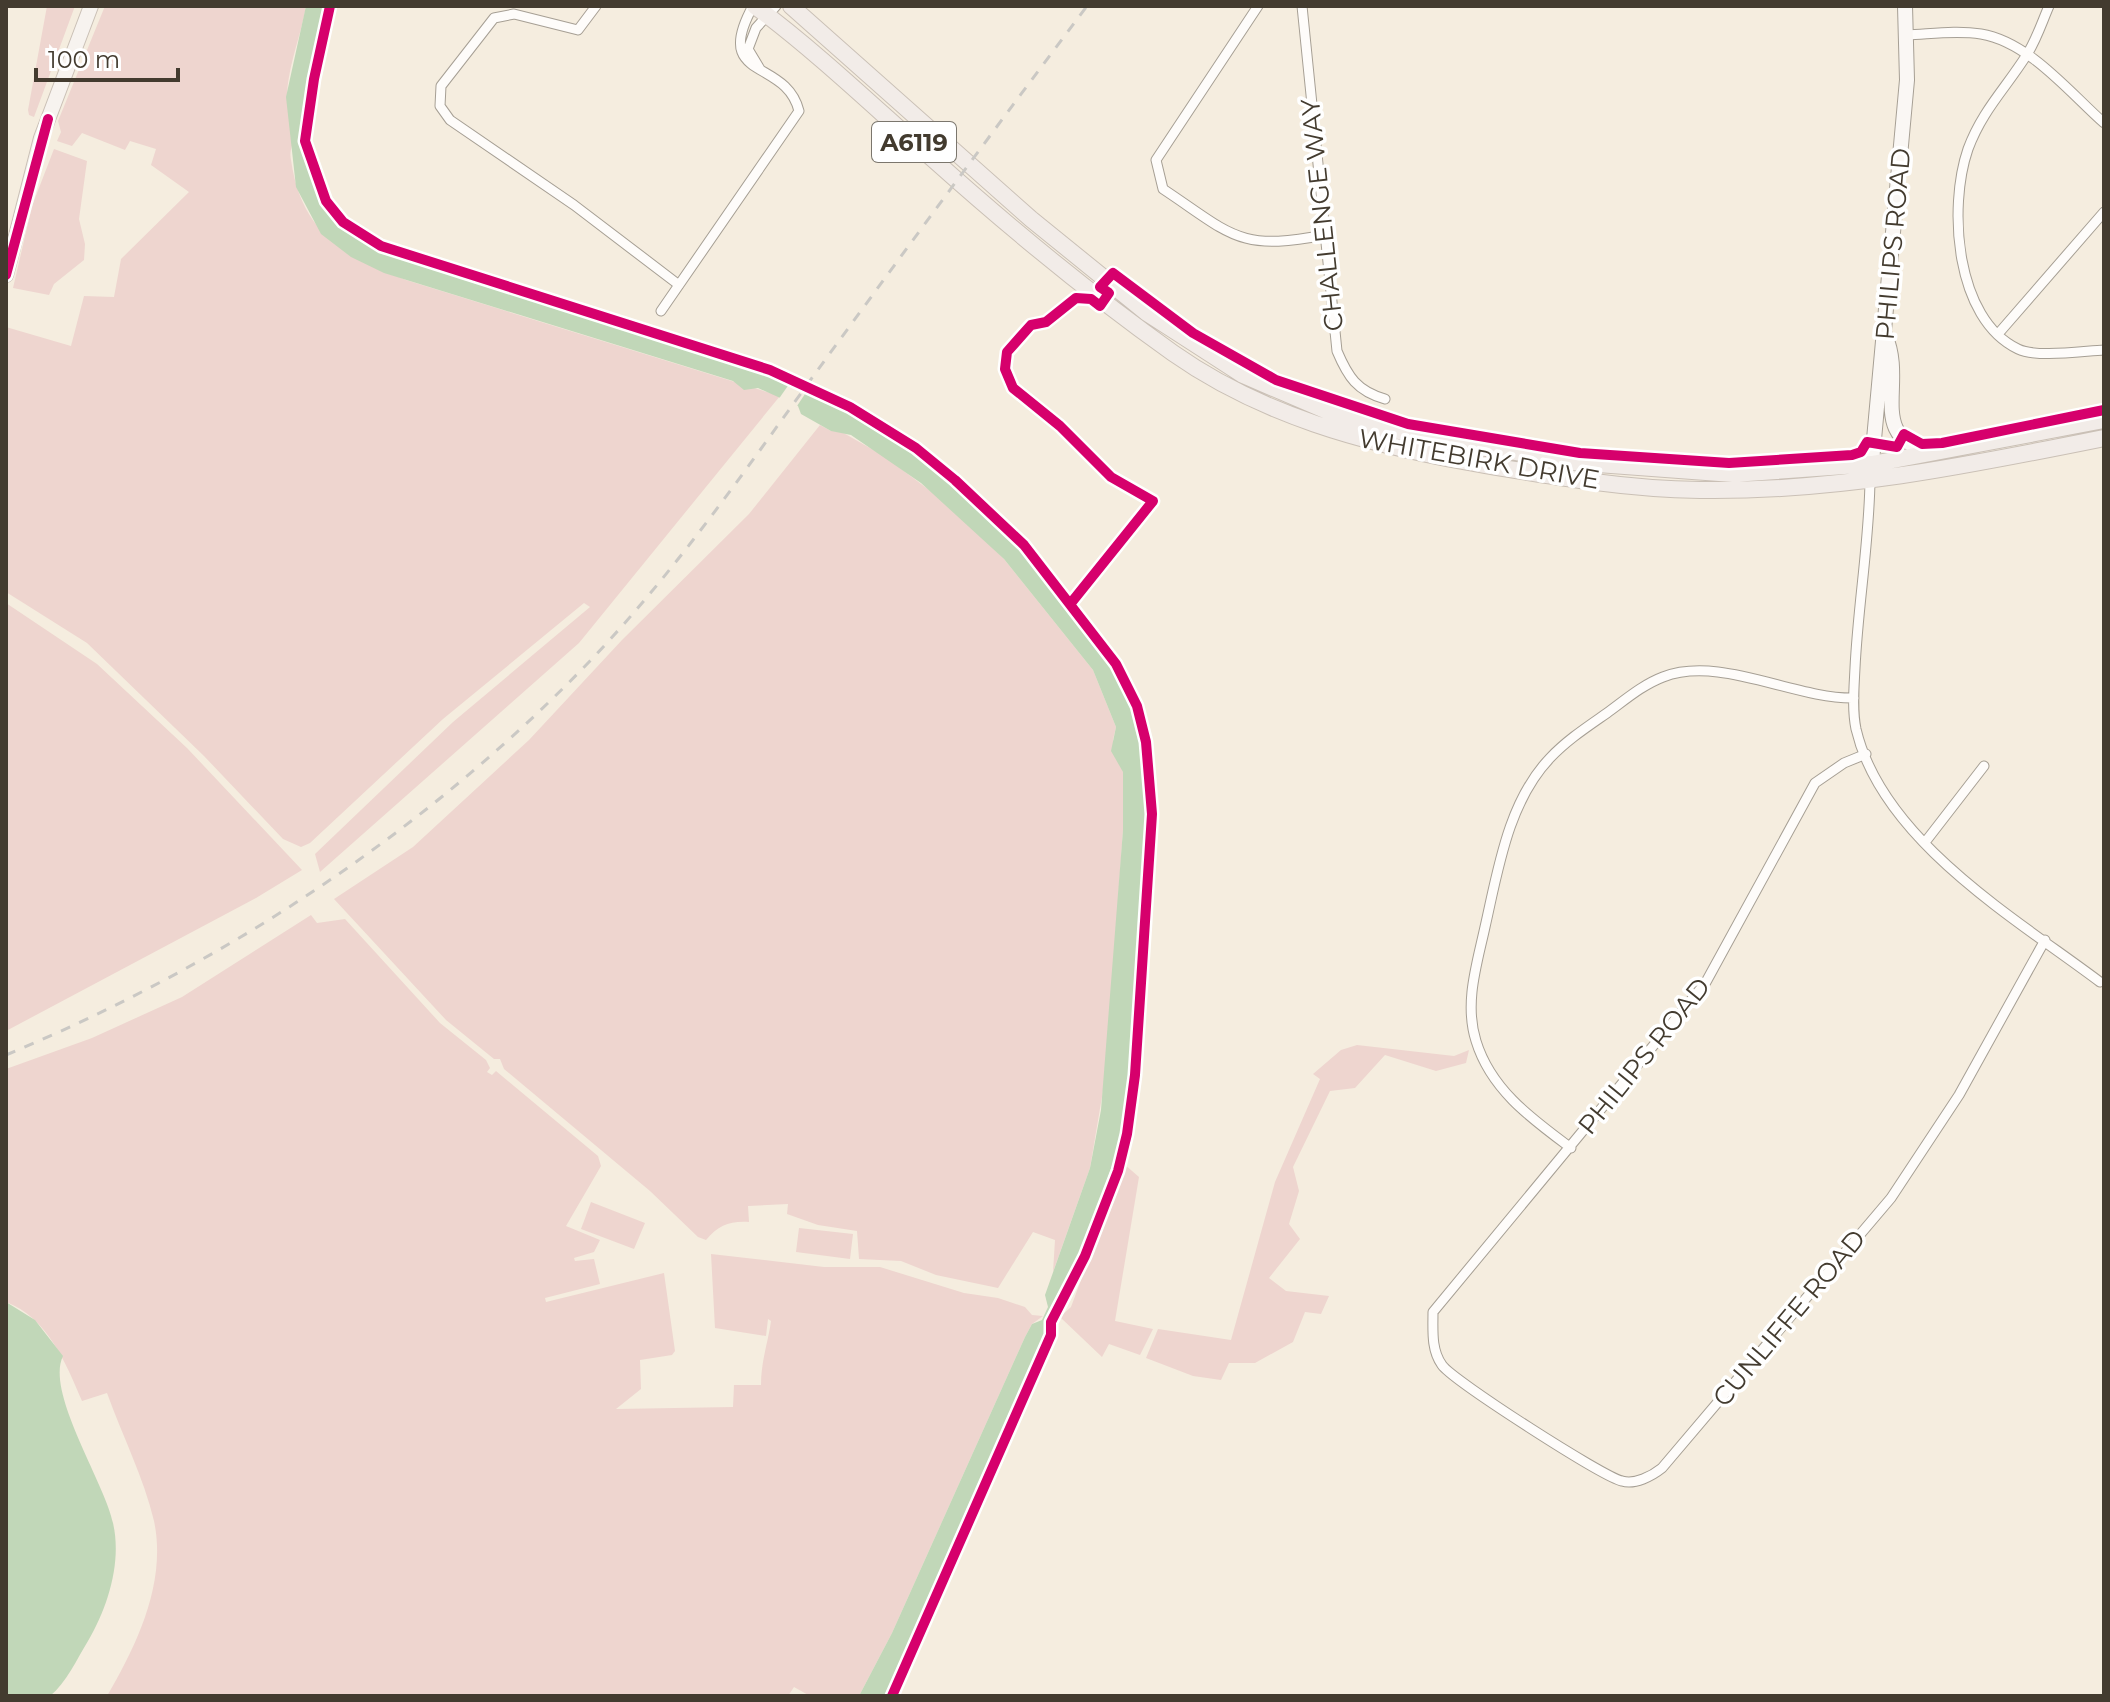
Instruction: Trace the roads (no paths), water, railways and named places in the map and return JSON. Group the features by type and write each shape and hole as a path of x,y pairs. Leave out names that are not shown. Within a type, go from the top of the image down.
{"highway":[{"name":"WHITEBIRK DRIVE","path":"791,6 1031,219 1147,313 1243,375 1334,414 1458,444 1628,469 1733,474 1871,472 1934,452 2104,420"},
{"name":"WHITEBIRK DRIVE","path":"763,8 1073,277 1175,354 1227,387 1270,407 1388,447 1566,478 1697,490 1773,489 2104,438"}],"main road":[{"path":"6,275 41,138 91,6"}],"street":[{"path":"596,6 578,30 514,14 494,18 441,86 442,112 679,285"},
{"path":"1258,6 1156,160 1163,189 1238,239 1278,244 1324,235"},
{"name":"CHALLENGE WAY","path":"1302,6 1337,351 1348,376 1364,393 1385,399"},
{"name":"PHILIPS ROAD","path":"1871,472 1902,141 1907,35 1905,6"},
{"path":"2049,6 2027,55 1989,103 1967,151 1958,197 1961,264 1975,304 1998,334 2021,351 2104,350"},
{"path":"762,72 748,49 763,8"},
{"path":"661,311 796,120 799,111 793,94 742,58 738,44 740,30 763,8"},
{"path":"1907,35 1982,34 2006,41 2027,55 2104,123"},
{"path":"1998,334 2104,212"},
{"path":"1885,335 1893,354 1893,421 1896,434 1914,448 1934,452"},
{"path":"1871,472 1870,534 1857,627 1854,698 1856,729 1885,799 1947,866 2100,982"},
{"path":"1571,1148 1531,1118 1500,1087 1484,1060 1472,1023 1473,976 1505,844 1538,773 1580,731 1645,685 1679,672 1712,671 1833,698 1854,698"},
{"name":"PHILIPS ROAD","path":"1439,1362 1433,1342 1433,1312 1706,982 1807,794 1826,774 1866,754"},
{"path":"1926,841 1984,766"},
{"name":"CUNLIFFE ROAD","path":"1439,1362 1453,1376 1539,1433 1622,1481 1644,1478 1662,1468 1891,1198 1959,1095 2045,940"}],"railway":[{"path":"6,1055 87,1019 243,936 390,838 526,724 589,662 680,557 1087,6"}]}
